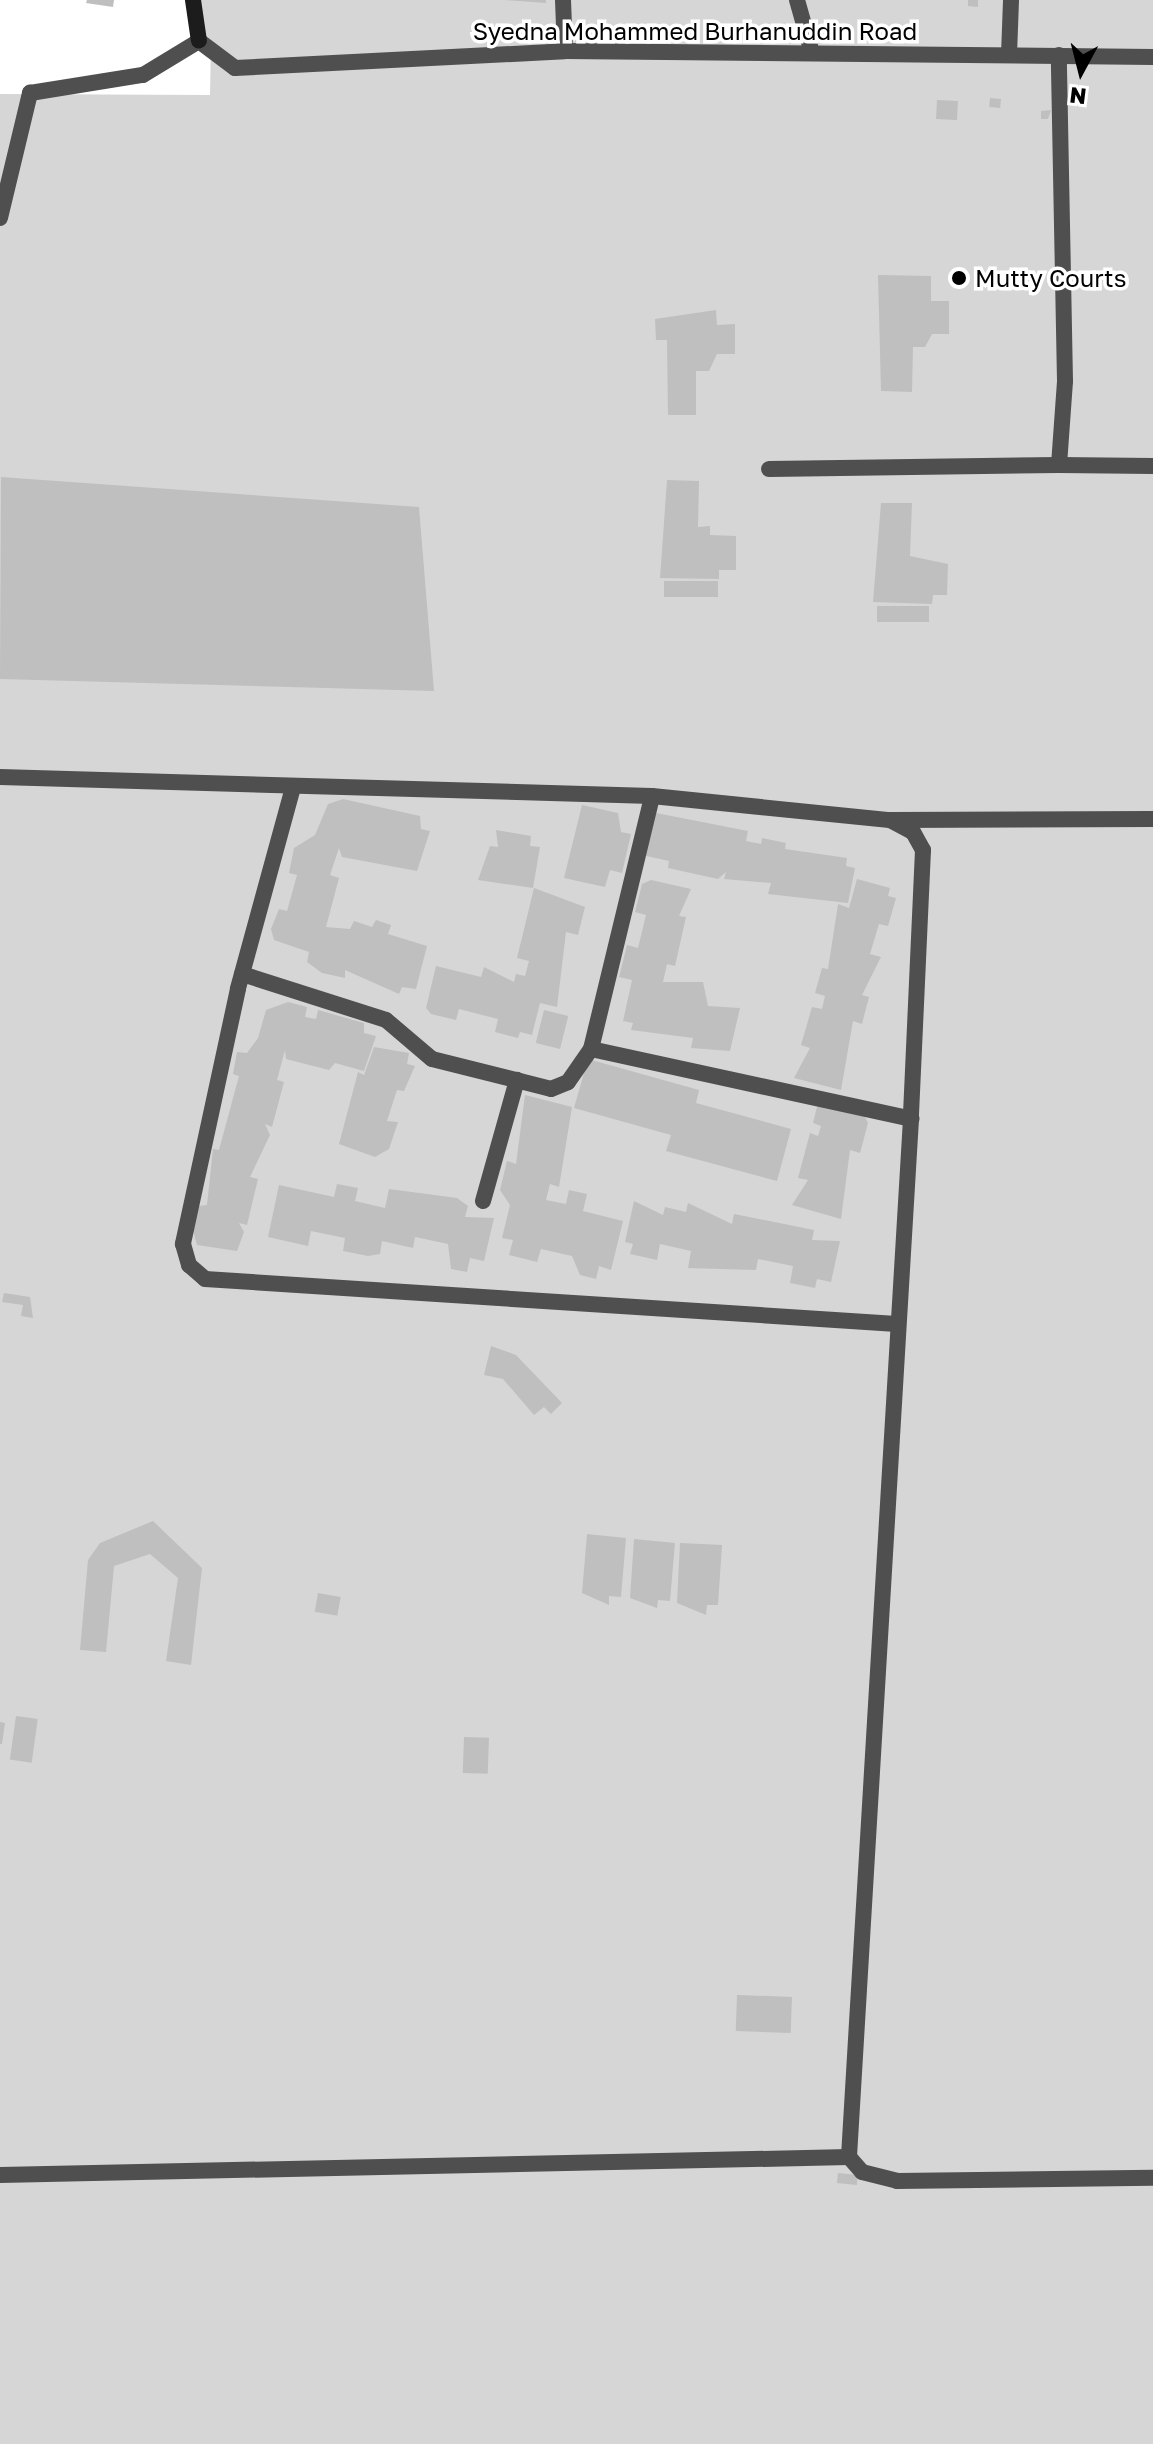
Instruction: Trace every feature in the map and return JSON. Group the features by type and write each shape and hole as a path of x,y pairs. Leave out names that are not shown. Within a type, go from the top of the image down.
{"street":[{"path":"0,218 30,93 143,75 199,41 193,0"},
{"path":"563,0 565,51"},
{"path":"797,0 812,53"},
{"path":"1009,55 1011,0"},
{"name":"Syedna Mohammed Burhanuddin Road","path":"199,41 235,68 565,51 1153,57"},
{"path":"1059,55 1065,365 1059,465"},
{"path":"769,469 1153,466"},
{"path":"0,777 292,791 652,796 890,820 1153,819"},
{"path":"292,791 242,974 183,1244 189,1265 205,1279 897,1324"},
{"path":"242,974 386,1020 432,1059 517,1080 559,1085 591,1049 652,796"},
{"path":"890,820 913,832 923,850 911,1119 849,2157 862,2172 890,2180 1153,2178"},
{"path":"591,1049 911,1119"},
{"path":"483,1201 517,1080"},
{"path":"0,2175 849,2157"}],"shaded area":[{"path":"199,0 1153,0 1153,2444 0,2444 0,94 210,95 211,41 199,41"}],"building":[{"path":"87,0 114,0 113,7 86,3"},
{"path":"504,0 546,0 546,3"},
{"path":"968,0 978,0 978,7 968,6"},
{"path":"990,98 1001,99 1000,108 989,107"},
{"path":"937,100 958,101 957,120 936,119"},
{"path":"1051,110 1048,119 1041,119 1041,111"},
{"path":"878,275 931,276 931,301 949,301 949,334 932,334 925,347 913,347 912,392 881,391"},
{"path":"716,310 717,325 735,324 735,354 717,354 709,371 696,371 696,415 668,415 667,340 656,340 655,319"},
{"path":"1,477 419,507 434,691 0,679"},
{"path":"667,480 699,481 698,527 710,526 710,535 736,536 736,570 719,570 719,579 660,578"},
{"path":"881,503 912,503 910,556 948,564 947,595 933,595 932,604 873,602"},
{"path":"664,581 718,581 718,597 664,597"},
{"path":"877,606 929,606 929,622 877,622"},
{"path":"343,799 420,816 421,829 430,831 417,871 342,857 339,848 330,875 339,878 326,927 350,929 354,921 372,927 376,920 391,925 388,934 427,946 416,989 402,987 399,994 345,970 345,978 322,973 307,962 309,952 274,940 271,929 279,909 287,911 297,875 289,873 294,848 315,835 328,804"},
{"path":"582,805 618,813 621,832 631,834 622,873 610,870 605,887 564,878"},
{"path":"651,812 748,831 746,841 761,844 762,838 786,843 785,849 847,858 846,866 855,868 848,903 768,894 771,883 724,879 726,872 718,879 668,868 669,861 642,855"},
{"path":"496,830 531,836 530,846 540,847 533,888 478,880 490,846 498,847"},
{"path":"857,879 890,888 888,896 896,898 888,926 879,924 870,954 881,957 862,995 869,997 862,1024 853,1021 841,1090 794,1078 810,1048 801,1045 812,1007 822,1009 825,996 815,993 822,968 828,969 838,904 849,908"},
{"path":"651,880 691,889 679,916 686,917 675,966 667,964 663,982 703,982 708,1006 740,1008 730,1051 691,1048 693,1038 631,1030 633,1023 623,1021 632,980 619,977 627,945 638,948 646,915 635,912 642,884"},
{"path":"534,888 585,907 578,935 566,932 557,1007 540,1003 532,1035 520,1032 518,1038 495,1032 498,1019 459,1009 456,1020 431,1014 426,1008 436,966 481,977 484,967 514,982 516,974 525,976 529,961 517,958"},
{"path":"288,1002 307,1007 305,1017 316,1019 318,1010 364,1023 364,1033 376,1036 364,1071 335,1063 329,1070 286,1059 285,1050 277,1080 284,1082 272,1127 265,1124 270,1135 250,1177 258,1179 247,1225 239,1223 244,1232 237,1251 197,1245 192,1227 199,1206 207,1205 213,1149 219,1150 239,1076 233,1074 237,1052 247,1053 258,1038 266,1010"},
{"path":"544,1010 568,1016 560,1049 536,1043"},
{"path":"374,1047 409,1053 407,1064 415,1066 404,1091 397,1090 387,1121 398,1122 389,1149 375,1157 339,1144 358,1072 364,1075"},
{"path":"588,1059 699,1090 696,1103 791,1129 777,1181 666,1151 671,1135 574,1108"},
{"path":"525,1095 572,1107 559,1187 550,1184 546,1200 566,1204 569,1190 587,1194 583,1211 623,1221 611,1270 599,1266 596,1279 580,1275 572,1256 541,1249 537,1262 509,1255 513,1240 502,1238 510,1205 500,1190 507,1161 516,1164"},
{"path":"818,1103 864,1115 868,1123 860,1153 850,1150 841,1219 792,1205 808,1180 798,1178 810,1133 818,1136 821,1126 813,1123"},
{"path":"337,1184 358,1188 355,1201 385,1208 389,1189 457,1198 468,1206 465,1217 494,1218 484,1261 470,1258 467,1272 451,1269 448,1244 415,1237 413,1248 382,1241 380,1254 368,1256 343,1251 345,1238 311,1231 308,1246 268,1237 279,1185 334,1197"},
{"path":"634,1201 663,1215 665,1207 686,1212 688,1203 732,1224 734,1214 814,1230 812,1240 840,1241 831,1282 817,1279 815,1288 790,1283 793,1266 758,1259 756,1270 688,1268 691,1251 660,1244 657,1260 630,1254 633,1244 625,1242"},
{"path":"4,1293 30,1297 33,1318 21,1316 23,1305 2,1302"},
{"path":"491,1346 516,1355 562,1403 551,1414 544,1407 534,1415 503,1379 484,1375"},
{"path":"153,1521 202,1568 191,1665 166,1661 178,1578 150,1554 114,1566 106,1652 80,1650 88,1560 100,1543"},
{"path":"587,1534 626,1538 621,1597 609,1596 609,1605 582,1593"},
{"path":"634,1539 675,1543 670,1601 658,1600 657,1608 630,1598"},
{"path":"680,1543 722,1545 718,1605 707,1605 706,1615 677,1603"},
{"path":"318,1593 341,1597 337,1616 315,1612"},
{"path":"16,1716 38,1719 32,1763 10,1760"},
{"path":"0,1722 5,1723 2,1744 0,1744"},
{"path":"464,1737 489,1738 488,1774 463,1773"},
{"path":"737,1995 792,1997 791,2033 736,2031"},
{"path":"838,2173 858,2175 857,2185 837,2183"}],"place":[{"name":"Mutty Courts","path":"959,278"}]}
